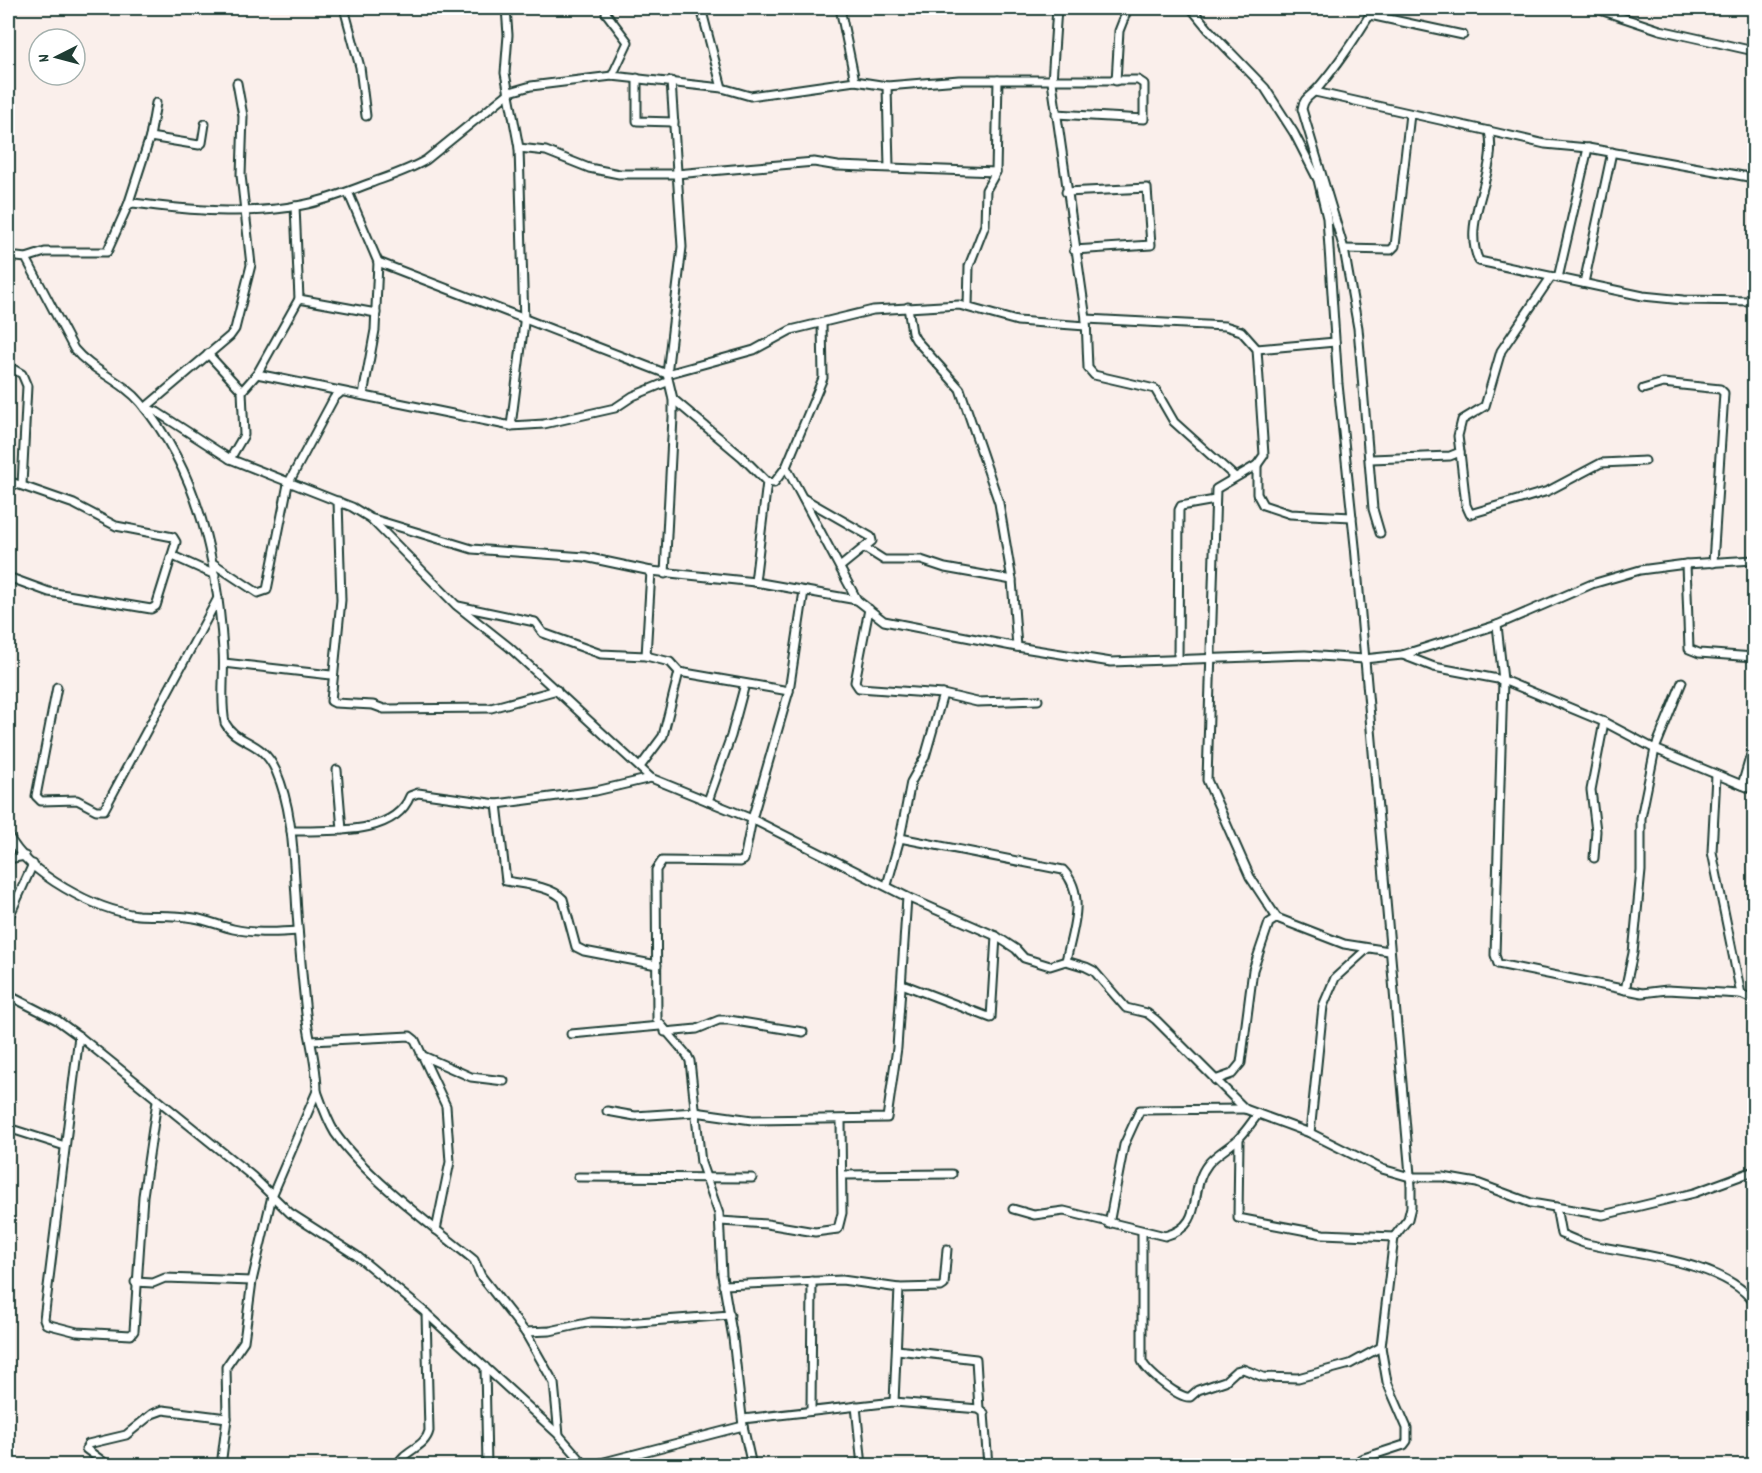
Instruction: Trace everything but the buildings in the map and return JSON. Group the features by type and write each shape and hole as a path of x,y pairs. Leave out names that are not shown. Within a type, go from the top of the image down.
{"street":[{"path":"344,8 360,67 366,116"},
{"path":"506,8 505,73 519,148 523,319 511,426"},
{"path":"607,8 606,12 628,42 612,76"},
{"path":"702,8 723,88"},
{"path":"840,8 855,81"},
{"path":"1057,8 1052,81 1074,250 1086,322 1090,373 1155,389 1174,422 1234,476"},
{"path":"1116,81 1119,31 1128,8"},
{"path":"1191,8 1265,88 1294,133 1318,180 1329,239 1335,342 1411,1207 1408,1219 1394,1237 1381,1347 1386,1376 1407,1428 1407,1441 1404,1445 1361,1459 1354,1466"},
{"path":"1374,8 1355,40 1315,92 1303,99 1302,109 1344,249 1358,328 1371,459 1373,509 1380,533"},
{"path":"1594,8 1660,30 1755,51"},
{"path":"1370,15 1463,35"},
{"path":"128,205 189,211 246,209 295,206 348,192 413,167 426,159 510,92 531,86 612,76 723,88 758,96 855,81 887,86 998,80 1142,81 1144,120 1056,114"},
{"path":"637,78 637,121 674,122"},
{"path":"968,306 969,266 985,225 986,190 996,172 998,80"},
{"path":"665,573 673,399 667,374 682,247 675,174 671,81"},
{"path":"145,408 235,329 249,280 251,265 241,175 243,116 237,83"},
{"path":"887,86 889,167"},
{"path":"1315,92 1545,144 1588,148 1755,178"},
{"path":"8,256 26,258 45,252 107,252 128,205 150,137 156,102"},
{"path":"1344,249 1391,250 1395,246 1410,114"},
{"path":"150,137 199,145 202,143 205,124"},
{"path":"1489,131 1486,171 1474,234 1476,255 1479,261 1643,296 1683,300 1755,301"},
{"path":"519,148 546,151 603,172 675,174 814,162 838,166 996,172"},
{"path":"1588,148 1555,277 1501,351 1485,406 1462,420 1458,436 1466,505 1470,514 1548,491 1601,463 1645,461"},
{"path":"1584,284 1612,153"},
{"path":"1066,192 1147,188 1151,245 1074,250"},
{"path":"348,192 378,262 376,313 363,394"},
{"path":"242,391 257,374 299,299 295,206"},
{"path":"26,258 74,349 81,358 135,397 145,408 175,452 189,482 214,564 224,663 225,723 230,732 263,749 270,759 286,804 291,831 298,931 317,1073 316,1091 272,1196 252,1281 244,1341 226,1368 227,1418 221,1466"},
{"path":"378,262 667,374 754,350 791,330 873,310 908,307 968,306 1017,321 1225,326 1241,331 1257,349 1264,454 1257,465 1217,486 1207,780 1250,877 1277,918 1344,944 1389,951"},
{"path":"299,299 376,313"},
{"path":"908,307 912,333 916,340 960,389 999,503 1012,580 1017,647"},
{"path":"673,399 742,457 767,482 774,483 786,467 823,378 822,324"},
{"path":"1257,349 1335,342"},
{"path":"208,354 242,391 243,435 230,459"},
{"path":"8,366 22,374 27,386 22,485"},
{"path":"257,374 340,393 363,394 511,426 544,424 615,408 633,396 668,382"},
{"path":"1643,389 1663,383 1720,389 1724,393 1713,563"},
{"path":"214,564 258,593 267,590 288,484 334,398 340,393"},
{"path":"145,408 157,412 230,459 288,484 338,501 370,518 477,550 515,550 585,557 651,572 755,582 857,600"},
{"path":"1371,459 1450,456 1460,452"},
{"path":"1257,465 1257,494 1263,505 1290,514 1352,516"},
{"path":"786,467 857,600 884,621 1102,662 1305,655 1364,659 1402,655 1497,625 1592,584 1640,570 1686,564 1755,560"},
{"path":"8,481 74,504 116,526 173,537 176,542 156,606 151,609 49,592 8,577"},
{"path":"755,582 767,482"},
{"path":"803,498 868,533 872,541 840,567"},
{"path":"1178,660 1179,510 1180,506 1215,500"},
{"path":"338,501 341,600 331,701 373,705 381,709 491,708 557,690"},
{"path":"370,518 456,605 509,647 651,778 752,819 907,897 996,936 1016,949 1024,958 1050,966 1066,961 1094,972 1130,1011 1147,1013 1156,1020 1245,1109"},
{"path":"865,548 884,560 921,560 945,568 1012,580"},
{"path":"173,556 215,575"},
{"path":"1686,564 1689,650 1699,653 1755,657"},
{"path":"646,656 651,572"},
{"path":"752,1466 743,1423 730,1316 723,1285 720,1221 701,1163 690,1061 687,1054 657,1020 658,865 666,861 740,862 746,855 752,819 789,691 804,591"},
{"path":"57,687 36,796 41,801 81,801 101,811 119,786 197,632 218,598"},
{"path":"456,605 535,622 540,625 543,633 601,654 646,656 670,662 679,672 789,691"},
{"path":"869,609 856,686 943,694 977,702 1038,700"},
{"path":"1497,625 1503,680 1495,956 1498,964 1642,993 1667,990 1741,994 1755,1000"},
{"path":"1402,655 1434,667 1503,680 1604,722 1655,749 1755,790"},
{"path":"224,663 332,675"},
{"path":"640,767 663,736 679,672"},
{"path":"1625,990 1633,953 1641,871 1641,818 1655,749 1682,682"},
{"path":"708,801 731,736 745,684"},
{"path":"887,885 900,838 910,782 925,757 943,694"},
{"path":"1594,858 1596,831 1591,790 1604,722"},
{"path":"1743,785 1755,744"},
{"path":"337,770 342,830"},
{"path":"1716,775 1712,852 1741,994"},
{"path":"291,831 342,830 379,825 406,805 410,796 418,793 496,804 596,791 651,778"},
{"path":"496,804 506,881 532,885 558,894 563,899 576,947 584,951 657,965"},
{"path":"8,835 33,864 85,899 117,911 197,918 246,931 298,931"},
{"path":"900,838 1063,870 1072,882 1077,903 1066,961"},
{"path":"8,859 25,856"},
{"path":"8,920 33,864"},
{"path":"607,1111 635,1116 695,1112 752,1120 887,1119 897,1048 907,897"},
{"path":"1215,1080 1232,1074 1241,1063 1253,970 1269,923 1277,918"},
{"path":"902,984 991,1018 996,936"},
{"path":"1310,1133 1323,1006 1335,978 1367,949"},
{"path":"8,995 57,1020 79,1036 252,1176 290,1214 357,1256 426,1313 559,1435 581,1462 588,1466 743,1423 811,1411 894,1402 979,1409 984,1413 988,1466"},
{"path":"571,1034 697,1029 719,1020 803,1032"},
{"path":"79,1036 44,1322 77,1332 131,1335 134,1331 135,1282 143,1196 158,1101"},
{"path":"311,1041 410,1036 447,1111 450,1162 436,1230"},
{"path":"421,1055 471,1077 504,1081"},
{"path":"316,1091 324,1111 342,1141 383,1183 474,1260 481,1276 525,1332 554,1383 559,1435"},
{"path":"1109,1224 1124,1145 1140,1110 1245,1109 1310,1133 1382,1169 1410,1177 1443,1177 1477,1183 1531,1203 1594,1214 1614,1213 1694,1193 1755,1171"},
{"path":"1013,1209 1034,1215 1064,1211 1109,1224 1165,1236 1184,1227 1191,1220 1208,1163 1239,1139 1258,1114"},
{"path":"720,1221 767,1224 804,1231 838,1229 842,1213 841,1120"},
{"path":"8,1128 65,1146"},
{"path":"1239,1139 1236,1214 1238,1218 1323,1234 1394,1237"},
{"path":"843,1175 952,1174"},
{"path":"578,1177 752,1178"},
{"path":"1556,1207 1561,1234 1585,1244 1673,1260 1730,1280 1755,1303"},
{"path":"1142,1231 1142,1361 1145,1368 1182,1397 1190,1397 1198,1390 1226,1381 1236,1371 1243,1369 1263,1377 1298,1378 1350,1364 1381,1347"},
{"path":"723,1285 842,1280 898,1288 941,1287 944,1285 947,1249"},
{"path":"135,1282 153,1283 165,1278 252,1281"},
{"path":"811,1411 812,1281"},
{"path":"894,1402 898,1288"},
{"path":"397,1466 400,1459 424,1441 429,1431 426,1313"},
{"path":"525,1332 550,1331 591,1322 625,1323 730,1316"},
{"path":"897,1350 976,1359 979,1409"},
{"path":"485,1367 488,1466"},
{"path":"856,1406 862,1466"},
{"path":"109,1466 86,1449 88,1444 126,1435 153,1414 172,1410 227,1418"}]}
